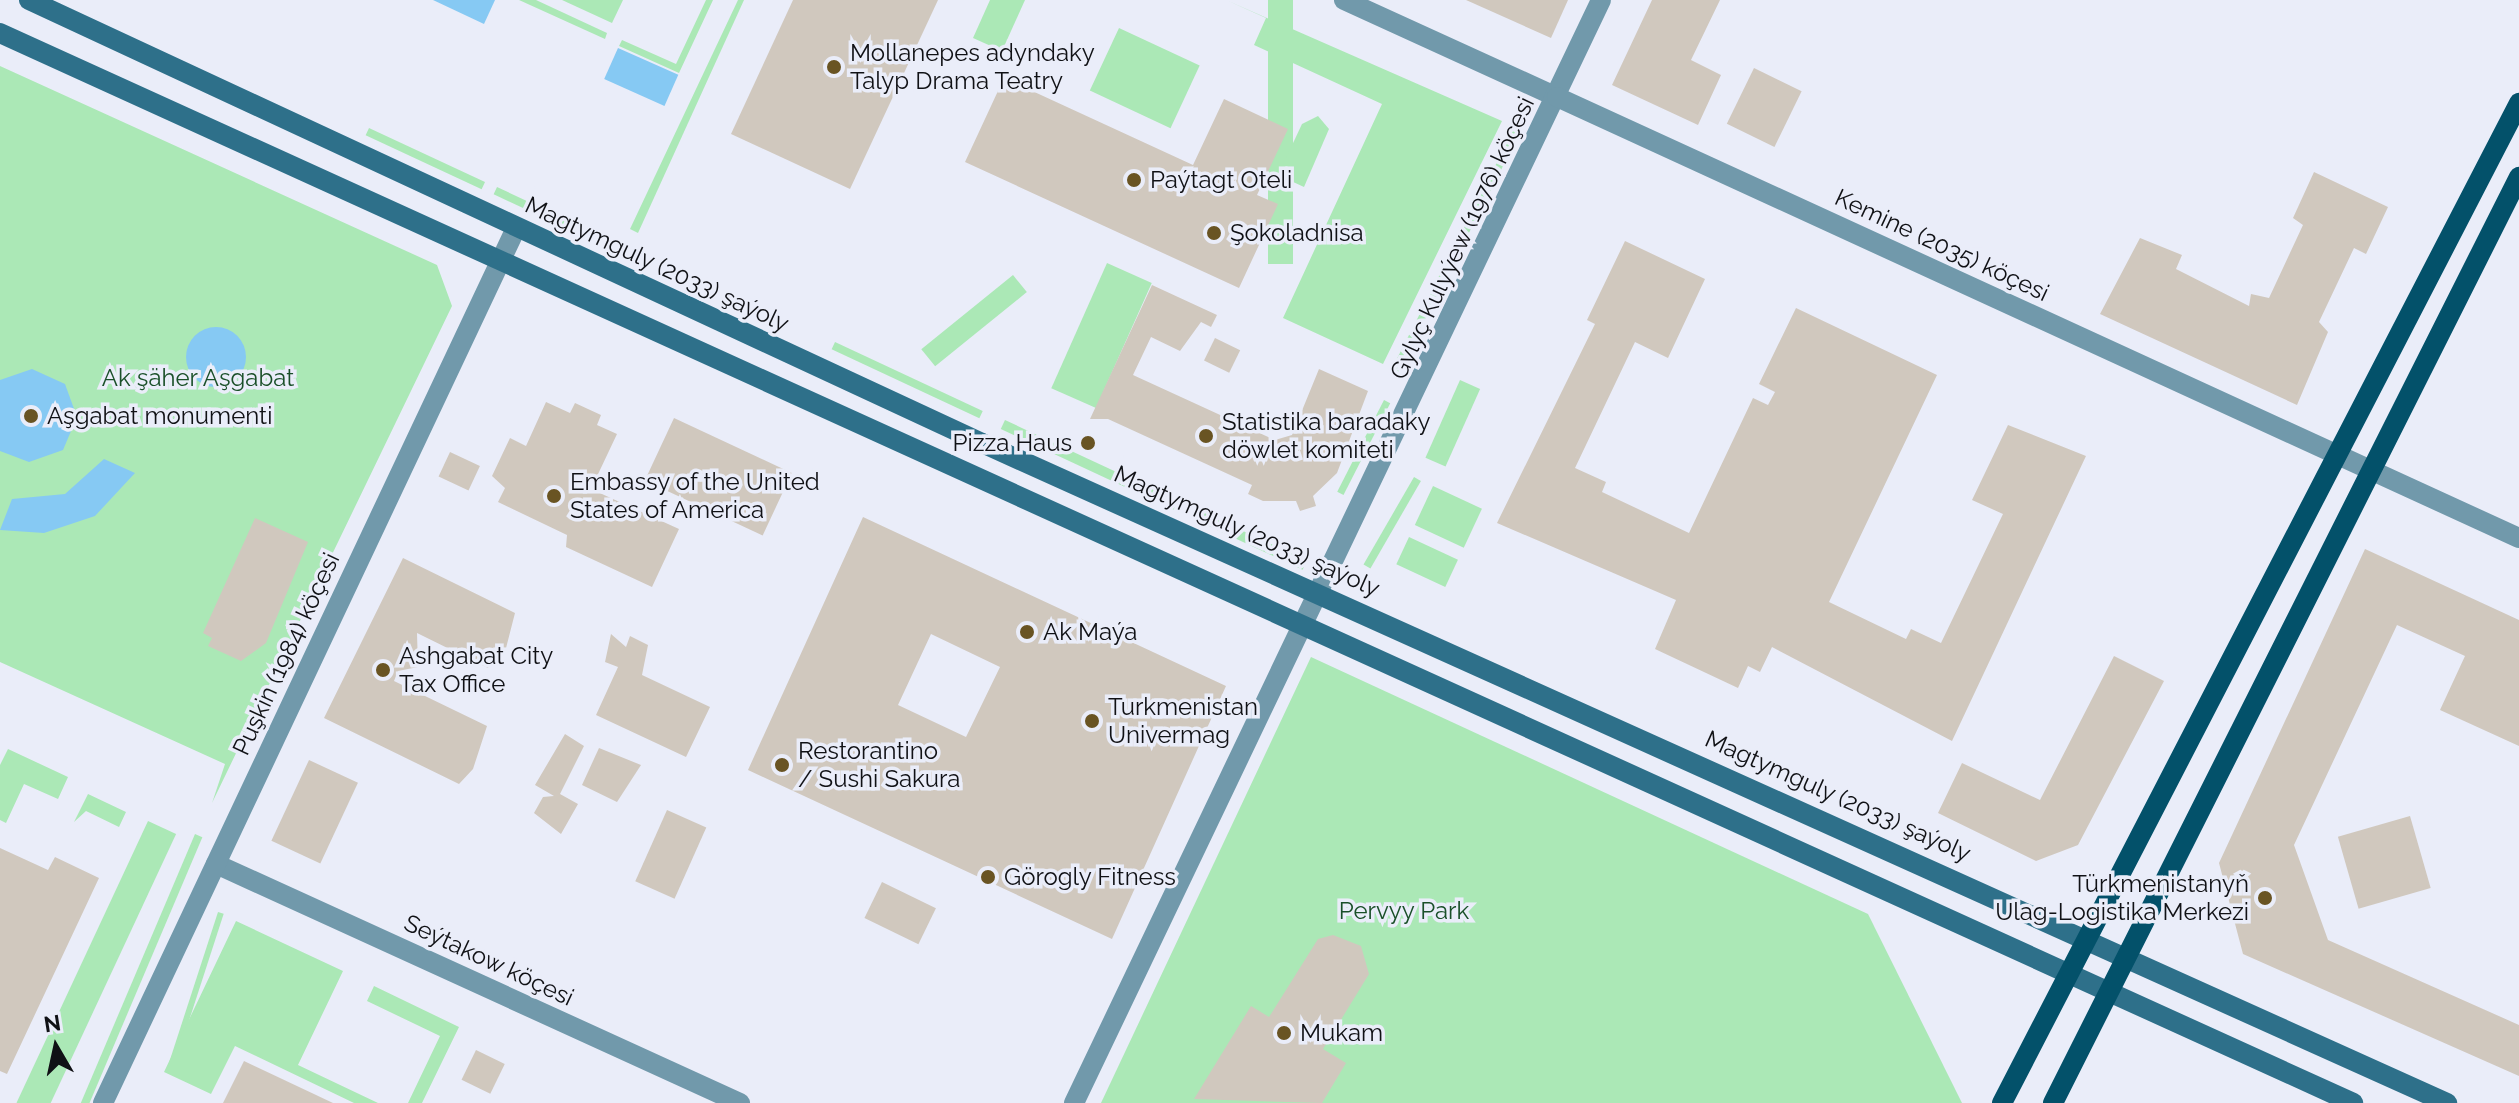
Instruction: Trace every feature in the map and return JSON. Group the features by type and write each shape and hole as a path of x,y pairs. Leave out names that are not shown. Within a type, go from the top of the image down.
{"main road":[{"name":"Magtymguly (2033) şaýoly","path":"29,0 516,228 2087,937 2447,1103"},
{"path":"0,33 1306,626 2109,997 2353,1103"},
{"path":"2002,1103 2065,975 2341,456 2519,103"},
{"path":"2053,1103 2375,472 2519,177"}],"street":[{"name":"Kemine (2035) köçesi","path":"1344,0 2519,538"},
{"name":"Gylyç Kulyýew (1976) köçesi","path":"1074,1103 1324,592 1601,0"},
{"name":"Puşkin (1984) köçesi","path":"103,1103 516,228"},
{"name":"Seýtakow köçesi","path":"216,864 740,1103"}],"green space":[{"path":"519,0 536,0 607,33 605,39"},
{"path":"562,0 623,0 612,23"},
{"path":"706,0 713,0 679,73 619,46 622,40 676,64"},
{"path":"738,0 744,0 638,233 630,229"},
{"path":"990,0 1025,0 1002,51 973,38"},
{"path":"1226,0 1502,121 1383,364 1283,318 1382,104 1254,45 1266,18"},
{"path":"1268,0 1293,0 1293,264 1268,264"},
{"path":"1119,28 1200,66 1171,128 1090,91"},
{"name":"Ak şäher Aşgabat","path":"0,66 437,265 452,306 212,803 225,764 0,662"},
{"path":"1318,116 1329,129 1304,187 1278,175 1302,124"},
{"path":"1515,127 1521,130 1398,372 1392,368"},
{"path":"369,128 485,182 482,189 366,135"},
{"path":"497,187 599,235 596,242 494,194"},
{"path":"1107,263 1152,283 1096,408 1051,388"},
{"path":"1013,275 1027,292 935,366 921,349"},
{"path":"835,342 983,411 979,418 832,349"},
{"path":"1460,380 1480,389 1446,467 1425,458"},
{"path":"1384,400 1390,403 1343,495 1337,492"},
{"path":"1005,420 1307,561 1303,570 1001,429"},
{"path":"1414,477 1421,481 1370,568 1364,564"},
{"path":"1433,486 1482,509 1464,548 1415,525"},
{"path":"1409,537 1458,560 1445,587 1396,564"},
{"name":"Pervyy Park","path":"1311,657 1868,914 1962,1103 1101,1103"},
{"path":"8,749 68,777 58,799 24,784 6,823 0,820 0,765"},
{"path":"88,794 126,812 119,827 86,811 74,822"},
{"path":"148,821 176,834 51,1103 17,1103"},
{"path":"195,834 202,837 90,1103 81,1103"},
{"path":"218,912 224,914 172,1074 166,1072"},
{"path":"236,921 343,971 298,1065 378,1103 354,1103 235,1046 211,1094 164,1072"},
{"path":"374,986 459,1027 422,1103 408,1103 440,1036 367,1001"}],"water":[{"path":"433,0 495,0 484,24"},
{"path":"618,48 678,75 664,106 604,79"},
{"path":"216,327 228,329 237,336 244,345 244,369 237,378 228,385 216,387 204,385 195,378 188,369 186,357 188,345 195,336 204,329"},
{"path":"32,369 65,384 77,417 63,450 29,462 0,451 0,380"},
{"path":"104,459 135,473 95,516 44,533 0,530 12,499 65,494"}],"building":[{"name":"Mollanepes adyndaky Talyp Drama Teatry","path":"793,0 938,0 850,189 731,134"},
{"path":"1466,0 1568,0 1551,38"},
{"path":"1652,0 1720,0 1691,60 1721,75 1698,125 1612,85"},
{"path":"1754,68 1802,91 1774,147 1727,124"},
{"name":"Paýtagt Oteli","path":"1004,78 1193,165 1224,99 1288,129 1257,195 1278,204 1239,288 965,162"},
{"path":"2314,172 2388,207 2366,254 2354,248 2319,322 2328,332 2297,405 2100,314 2140,238 2182,255 2176,269 2249,306 2251,294 2269,298 2303,225 2293,218"},
{"path":"1625,241 1705,279 1668,358 1635,342 1575,468 1606,482 1602,492 1689,533 1753,398 1768,405 1775,392 1759,384 1796,308 1937,375 1829,602 1906,639 1911,629 1941,643 2003,514 1972,500 2008,425 2086,456 1952,741 1772,647 1760,672 1748,666 1738,688 1655,649 1676,600 1497,523 1595,324 1587,320"},
{"name":"Statistika baradaky döwlet komiteti","path":"1152,285 1217,315 1211,327 1201,322 1180,351 1151,337 1133,375 1275,440 1292,435 1319,369 1368,391 1337,473 1313,496 1316,506 1300,511 1296,501 1263,501 1248,494 1252,485 1108,419 1090,419"},
{"path":"1215,338 1240,350 1229,373 1204,360"},
{"name":"Embassy of the United States of America","path":"546,402 570,413 575,403 601,415 597,425 617,434 591,489 679,529 652,587 566,547 567,535 498,502 505,488 492,476 510,438 526,446"},
{"path":"674,418 792,473 763,535 645,481"},
{"path":"450,452 480,466 468,490 439,476"},
{"name":"Turkmenistan Univermag","path":"863,517 1226,686 1112,939 748,770","holes":["931,634 1000,667 966,737 898,705"]},
{"path":"255,518 308,542 266,643 241,661 208,646 212,638 203,633"},
{"path":"2365,549 2519,620 2519,746 2440,710 2465,656 2397,625 2294,845 2328,940 2519,1025 2519,1076 2243,954 2219,863"},
{"name":"Ashgabat City Tax Office","path":"403,558 515,613 505,652 498,648 488,668 417,633 418,667 398,671 394,681 487,726 473,769 459,784 324,718"},
{"path":"611,634 626,647 630,636 648,645 642,675 710,707 686,757 596,715 618,667 605,662"},
{"path":"2114,656 2164,681 2078,845 2036,861 1938,813 1962,763 2040,800"},
{"path":"565,734 584,746 560,794 578,804 561,834 534,813 543,797 554,796 535,785"},
{"path":"599,748 641,765 617,802 582,785"},
{"path":"309,760 358,783 320,863 271,841"},
{"path":"667,810 706,827 675,899 635,881"},
{"path":"2410,816 2431,888 2359,909 2338,837"},
{"path":"0,848 48,870 55,857 99,878 7,1074 0,1071"},
{"path":"882,882 936,908 918,944 864,918"},
{"name":"Mukam","path":"1333,935 1361,946 1369,974 1323,1049 1346,1063 1322,1103 1194,1099 1251,1006 1269,1017 1318,939"},
{"path":"476,1050 505,1064 490,1094 462,1080"},
{"path":"244,1061 333,1103 223,1103"}],"place":[{"name":"Mollanepes adyndaky Talyp Drama Teatry","path":"834,67"},
{"name":"Paýtagt Oteli","path":"1134,180"},
{"name":"Şokoladnisa","path":"1214,233"},
{"name":"Aşgabat monumenti","path":"31,416"},
{"name":"Statistika baradaky döwlet komiteti","path":"1206,436"},
{"name":"Pizza Haus","path":"1088,443"},
{"name":"Embassy of the United States of America","path":"554,496"},
{"name":"Ak Maýa","path":"1027,632"},
{"name":"Ashgabat City Tax Office","path":"383,670"},
{"name":"Turkmenistan Univermag","path":"1092,721"},
{"name":"Restorantino / Sushi Sakura","path":"782,765"},
{"name":"Görogly Fitness","path":"988,877"},
{"name":"Türkmenistanyň Ulag-Logistika Merkezi","path":"2265,898"},
{"name":"Mukam","path":"1284,1033"}]}
